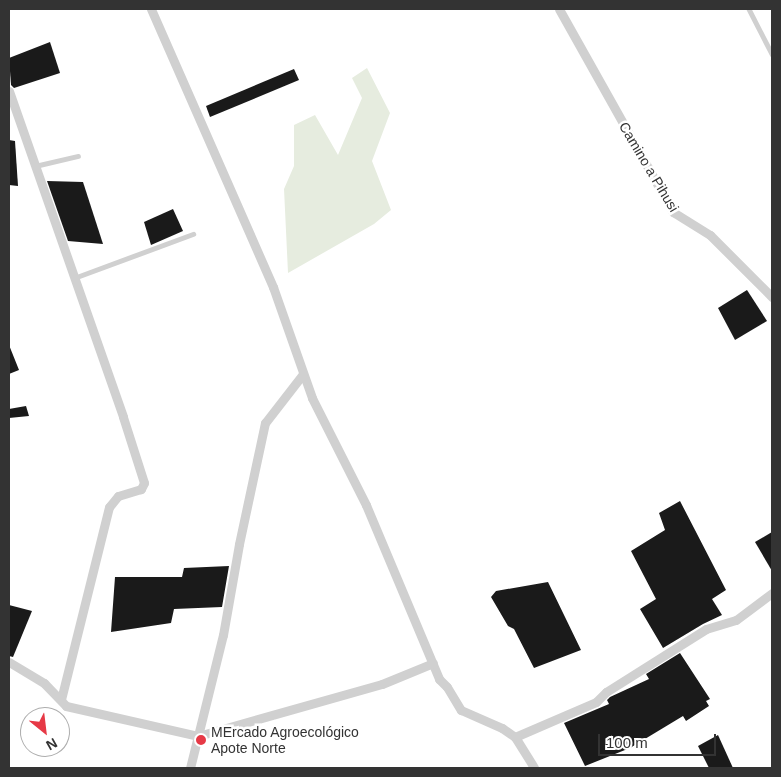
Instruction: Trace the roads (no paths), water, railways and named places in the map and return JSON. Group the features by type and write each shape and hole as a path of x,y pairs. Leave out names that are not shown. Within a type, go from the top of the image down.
{"street":[{"path":"151,9 274,287 312,398 366,505 439,679 447,687 461,710 502,728 515,737 534,768"},
{"name":"Camino a Pihusi","path":"559,9 673,212 710,235 772,298"},
{"path":"9,91 144,483 141,489 118,496 109,507 61,699"},
{"path":"190,768 223,635 239,544 265,423 304,374"},
{"path":"515,737 596,702 606,692 706,629 736,620 772,593"},
{"path":"9,662 44,683 66,706 198,736 382,684 433,663"}],"lane":[{"path":"749,9 772,54"},
{"path":"35,166 78,156"},
{"path":"74,278 193,234"}],"place":[{"name":"MErcado Agroecológico Apote Norte","path":"201,740"}]}
